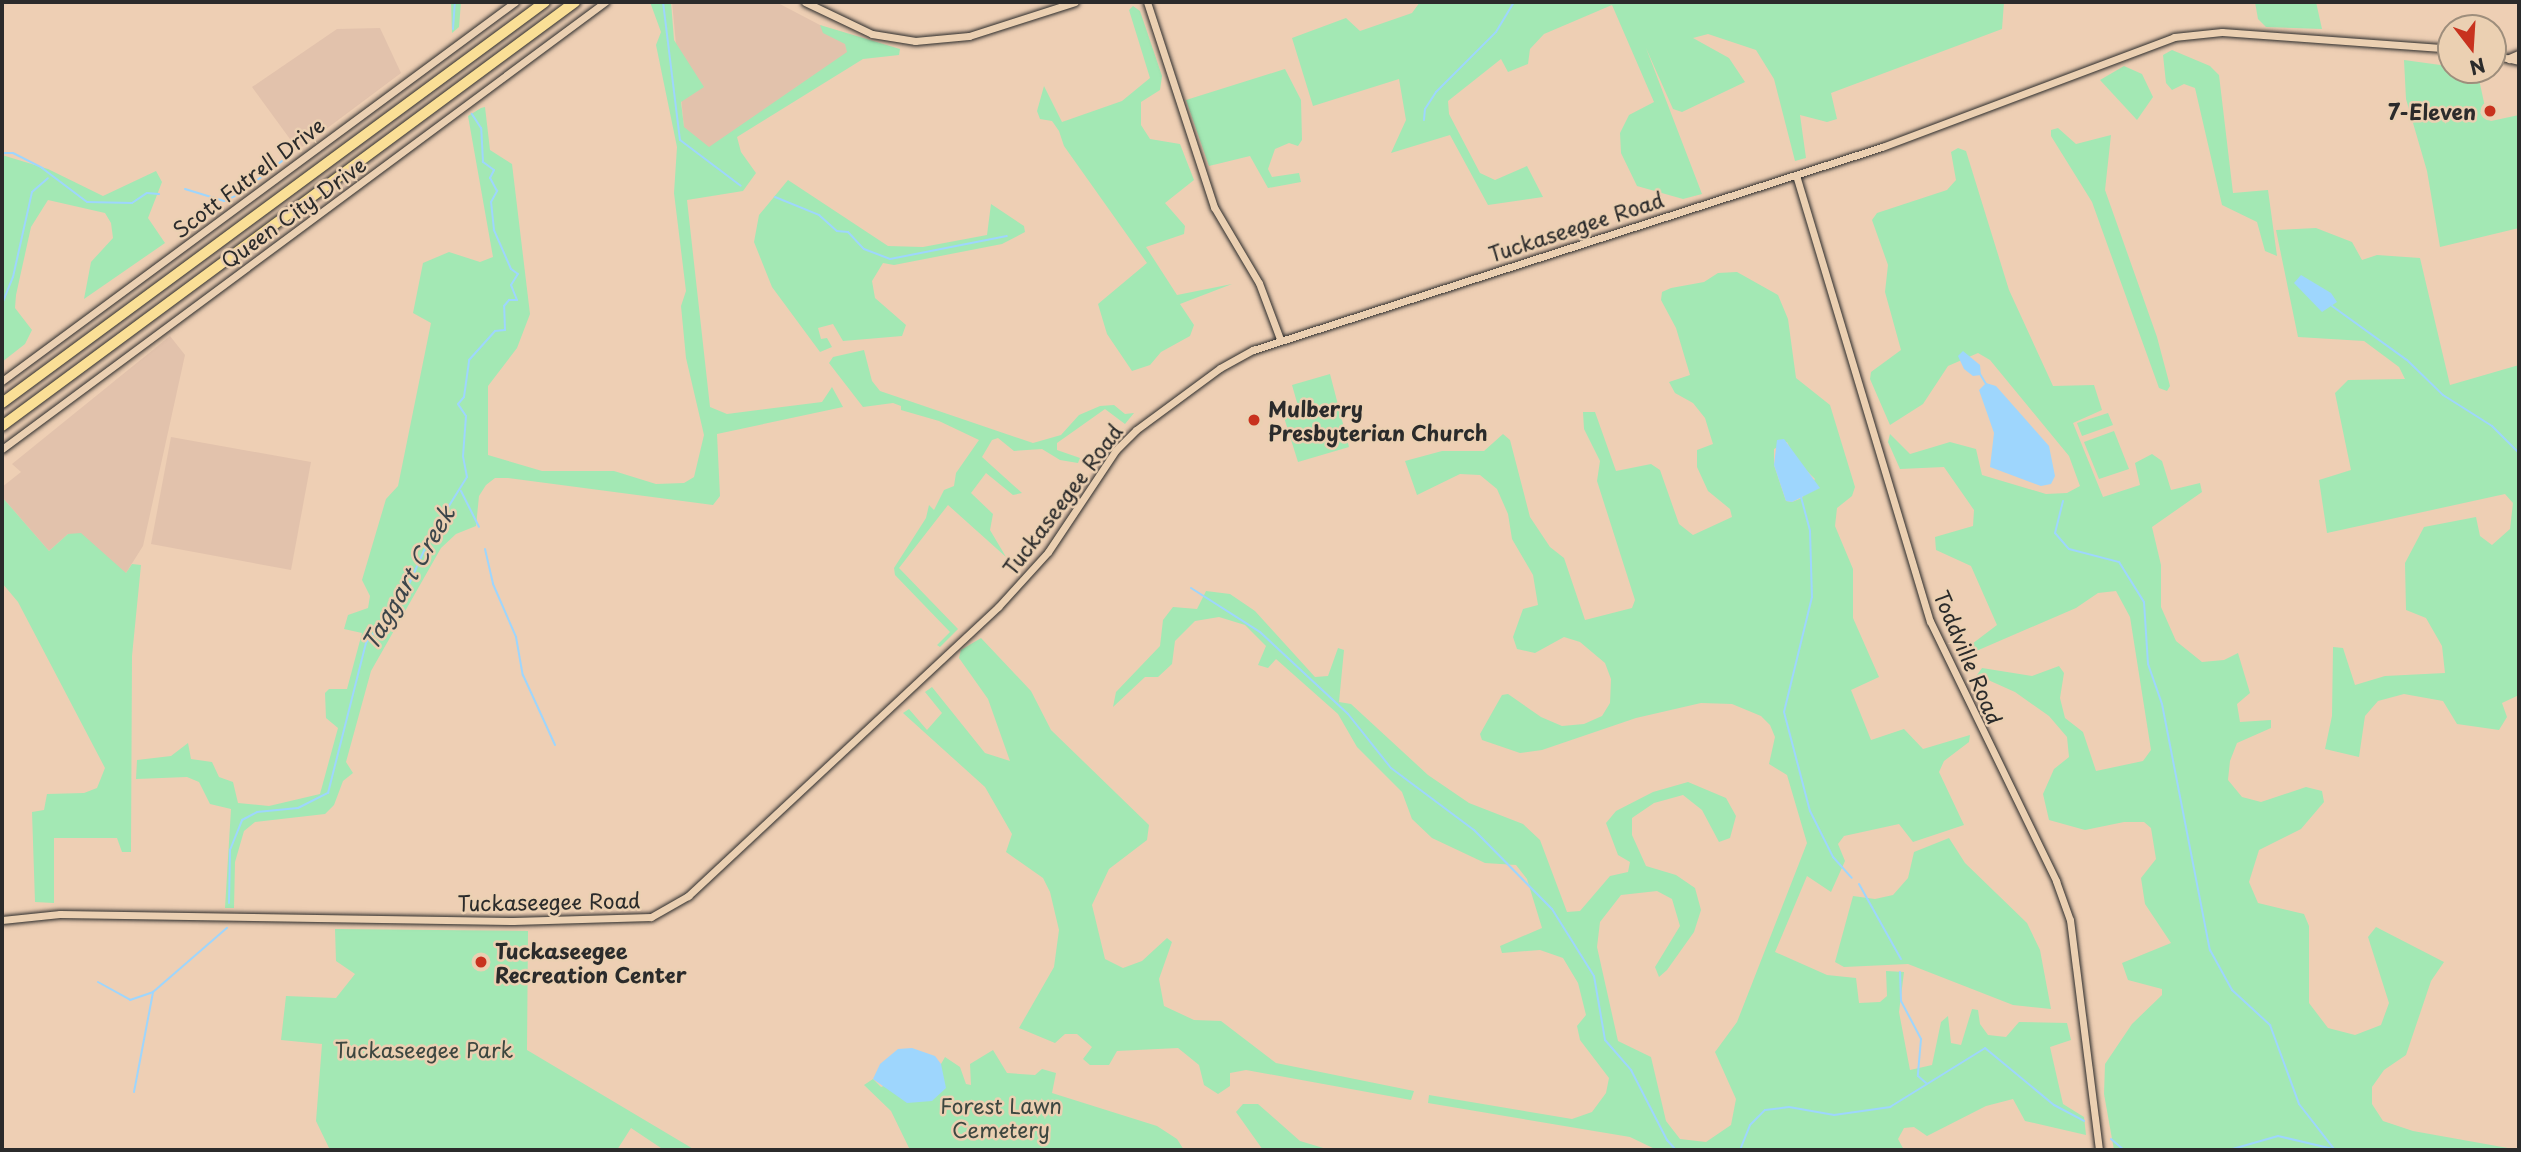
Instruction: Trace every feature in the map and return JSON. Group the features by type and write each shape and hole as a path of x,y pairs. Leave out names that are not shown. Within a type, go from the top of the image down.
{"highway":[{"path":"2,403 545,2"},
{"path":"2,426 575,2"}],"main road":[{"path":"2515,60 2519,55"}],"street":[{"name":"Scott Futrell Drive","path":"2,380 514,2"},
{"name":"Queen City Drive","path":"2,449 605,2"},
{"path":"805,2 872,34 915,41 969,36 1075,2"},
{"path":"1147,2 1214,207 1259,283 1280,339"},
{"name":"Tuckaseegee Road","path":"2,920 60,914 622,921 662,912 688,896 998,607 1048,552 1116,450 1136,430 1223,367 1280,339 1796,175 2174,37 2222,32 2437,48"},
{"name":"Toddville Road","path":"1796,175 1930,621 2056,881 2070,920 2099,1150"}],"shaded area":[{"path":"672,2 776,2 860,46 708,151 684,128"},
{"path":"380,28 401,73 298,150 252,87 337,29"},
{"path":"170,336 185,355 143,546 126,573 68,534 49,551 2,497 2,487 21,472 12,464"},
{"path":"171,437 311,462 291,570 151,544"}],"green space":[{"path":"451,2 461,2 459,27 452,33"},
{"path":"650,2 671,2 674,40 704,87 681,102 684,127 709,147 847,52 845,44 823,33 820,25 900,49 899,55 863,59 737,137 741,152 756,173 743,191 687,200 710,407 727,414 822,402 832,387 843,407 717,434 720,496 713,505 508,478 495,478 486,485 479,496 476,526 456,534 441,548 371,671 346,762 353,773 343,781 334,805 325,814 255,822 244,831 235,862 234,908 225,908 231,809 210,804 199,782 187,777 136,779 137,760 171,756 188,743 191,759 212,762 219,777 233,782 238,803 269,806 320,794 338,728 326,718 325,693 329,689 347,689 362,633 344,629 348,615 368,608 370,596 362,580 386,499 398,486 431,323 413,313 423,263 449,252 480,262 493,257 468,116 481,108 485,107 490,150 512,164 530,314 517,348 488,386 488,455 542,471 614,471 656,484 684,483 694,477 704,435 686,358 681,306 686,291 674,193 677,147 656,45 661,32"},
{"path":"1420,2 2004,2 2002,29 1831,93 1837,119 1827,122 1800,115 1806,158 1795,161 1774,79 1756,50 1708,34 1693,38 1729,58 1745,82 1682,112 1673,109 1646,48 1702,194 1683,199 1637,186 1621,153 1620,133 1629,115 1654,102 1612,5 1544,34 1530,49 1528,64 1508,72 1501,59 1448,101 1449,114 1480,173 1495,180 1527,166 1543,197 1488,205 1450,135 1391,153 1406,120 1399,79 1313,106 1292,38 1346,18 1360,31 1412,13"},
{"path":"2255,2 2316,2 2322,29 2266,27 2258,19"},
{"path":"1133,6 1140,11 1162,76 1160,90 1141,102 1141,125 1150,139 1180,144 1194,180 1165,203 1185,226 1184,234 1146,247 1177,295 1232,284 1180,304 1194,325 1190,336 1161,352 1150,365 1132,371 1107,334 1098,304 1147,263 1064,146 1052,121 1040,119 1037,111 1044,86 1062,122 1122,101 1150,78 1129,10"},
{"path":"2172,50 2210,66 2219,75 2233,193 2268,190 2277,256 2265,251 2257,222 2222,205 2195,88 2184,84 2172,90 2166,83 2163,55"},
{"path":"2404,60 2437,65 2437,84 2480,84 2485,107 2480,113 2491,121 2519,115 2519,228 2440,247 2427,171 2406,99"},
{"path":"2124,66 2142,74 2153,97 2137,120 2100,80"},
{"path":"1285,69 1301,100 1302,140 1298,146 1289,143 1275,149 1268,169 1272,177 1299,173 1301,182 1268,188 1250,156 1209,166 1186,100"},
{"path":"2058,128 2076,144 2111,135 2105,190 2157,337 2170,386 2167,391 2159,388 2092,202 2051,136 2051,130"},
{"path":"1958,148 1966,151 2009,290 2053,386 2094,385 2102,410 2073,423 2103,497 2140,485 2135,463 2152,454 2162,461 2171,490 2200,483 2202,492 2152,527 2161,565 2161,607 2176,641 2202,662 2224,660 2238,653 2250,693 2237,704 2240,722 2271,720 2271,728 2237,743 2230,761 2228,780 2242,797 2261,802 2306,787 2322,791 2324,802 2301,829 2259,850 2249,882 2258,903 2304,914 2309,926 2309,1003 2328,1028 2355,1035 2381,1025 2389,1003 2368,937 2376,927 2444,962 2431,981 2406,1055 2384,1070 2372,1087 2372,1104 2383,1121 2413,1131 2519,1150 2114,1150 2104,1094 2105,1064 2132,1024 2162,995 2162,989 2128,980 2122,963 2171,943 2145,904 2141,878 2156,859 2151,828 2144,822 2124,822 2085,830 2049,820 2043,794 2054,769 2069,757 2067,737 2049,716 2015,692 1977,675 1982,668 2032,676 2059,666 2064,673 2060,698 2065,718 2083,732 2096,771 2143,761 2151,750 2130,617 2116,591 2098,593 2076,608 1967,655 1960,653 1997,625 1971,566 1936,550 1935,537 1973,526 1974,510 1944,467 1900,469 1888,442 1890,434 1910,454 1950,442 1976,449 1982,475 2046,494 2067,493 2080,486 2069,456 1990,360 1978,353 1948,366 1923,404 1890,425 1870,379 1871,372 1901,350 1885,292 1888,265 1872,220 1877,213 1947,190 1956,180 1951,152"},
{"path":"2,155 48,169 103,196 156,171 162,182 148,218 165,243 84,299 91,262 113,238 111,223 105,213 48,200 31,227 16,295 15,308 32,330 25,344 2,362"},
{"path":"788,180 888,246 923,247 987,235 991,204 1024,226 1025,232 1002,244 894,265 883,263 872,281 875,298 906,325 902,336 843,341 833,324 818,328 821,339 827,338 832,347 820,352 772,287 754,242 759,215"},
{"path":"2316,228 2352,242 2362,260 2377,255 2420,258 2450,385 2519,365 2519,695 2502,703 2507,717 2499,730 2457,724 2443,701 2404,694 2378,701 2365,716 2359,757 2325,749 2332,716 2333,647 2343,648 2355,685 2385,676 2445,673 2442,646 2426,618 2406,610 2405,563 2424,527 2476,517 2480,536 2492,545 2510,529 2513,503 2505,494 2327,533 2319,480 2351,470 2335,393 2348,380 2405,379 2399,367 2364,341 2298,337 2276,230"},
{"path":"1737,272 1778,295 1788,319 1796,378 1830,405 1855,487 1852,496 1837,508 1835,526 1853,569 1853,618 1879,677 1851,690 1871,740 1904,729 1923,749 1970,735 1969,742 1944,761 1939,772 1964,825 1913,842 1899,824 1844,836 1838,844 1845,861 1831,892 1807,876 1775,952 1827,975 1856,978 1859,1003 1880,1002 1887,996 1886,971 1904,972 1899,1012 1910,1070 1932,1065 1941,1022 1948,1016 1951,1043 1961,1045 1972,1009 1978,1010 1980,1024 1988,1035 2006,1037 2019,1022 2067,1023 2071,1040 2050,1047 2063,1104 2084,1117 2086,1135 2025,1121 2013,1099 1986,1106 1927,1136 1914,1127 1904,1128 1898,1139 1904,1150 1657,1150 1630,1137 1428,1103 1429,1095 1572,1119 1592,1112 1606,1093 1609,1078 1580,1040 1577,1026 1586,1015 1578,983 1563,958 1540,950 1502,953 1500,946 1542,928 1527,879 1516,865 1485,863 1432,838 1412,819 1402,792 1357,747 1338,714 1276,659 1268,668 1258,665 1266,646 1245,625 1219,617 1195,621 1175,641 1172,664 1158,677 1145,677 1113,707 1116,692 1160,646 1163,620 1173,607 1197,609 1206,591 1230,594 1255,611 1315,677 1328,676 1338,648 1344,650 1339,702 1351,704 1428,775 1469,803 1523,824 1540,840 1567,912 1580,911 1610,876 1628,872 1630,862 1618,855 1606,823 1616,811 1653,792 1688,782 1726,798 1736,816 1730,838 1719,842 1702,810 1683,795 1654,803 1632,818 1632,835 1646,866 1676,875 1695,888 1701,910 1694,932 1667,970 1659,977 1655,967 1680,926 1672,899 1657,891 1621,895 1600,922 1597,947 1618,1041 1651,1057 1666,1121 1680,1139 1706,1142 1731,1125 1736,1099 1715,1052 1737,1022 1807,843 1787,775 1769,764 1775,737 1770,725 1761,716 1732,704 1701,703 1636,718 1542,750 1520,753 1482,740 1480,734 1502,695 1508,694 1541,717 1562,726 1584,724 1602,716 1610,703 1611,679 1605,663 1580,642 1564,637 1535,653 1517,649 1513,637 1523,609 1538,605 1533,575 1512,539 1508,514 1497,489 1480,475 1460,474 1417,495 1405,461 1442,451 1484,451 1503,434 1510,440 1530,517 1550,547 1564,558 1585,620 1632,608 1635,600 1597,481 1600,461 1584,429 1583,412 1595,412 1616,471 1651,464 1660,470 1679,524 1693,535 1732,517 1730,509 1708,491 1697,467 1697,450 1713,444 1705,418 1693,403 1675,393 1669,382 1690,375 1676,328 1661,300 1662,292 1704,282 1718,273","holes":["1787,442 1796,460 1815,479 1802,498 1786,501 1774,465 1774,449"]},
{"path":"864,350 872,381 880,391 1033,443 1061,435 1079,415 1100,406 1114,405 1125,414 1134,413 1125,424 1105,409 1057,443 1057,450 1080,458 1078,463 1060,460 1042,449 1014,451 998,438 992,440 982,457 1022,493 1013,495 986,473 971,493 993,514 990,530 1006,557 948,505 899,568 958,629 940,647 937,645 950,632 895,575 894,568 926,518 929,505 934,510 944,490 954,486 956,473 979,440 939,421 901,410 901,406 893,403 863,407 829,363 833,357"},
{"path":"1330,374 1349,447 1298,462 1282,411 1298,406 1292,385"},
{"path":"2108,413 2113,425 2082,436 2077,423"},
{"path":"2114,431 2129,469 2099,479 2084,442"},
{"path":"2,497 49,551 68,534 81,533 126,573 132,564 141,565 132,656 131,852 122,852 117,838 54,838 54,903 35,902 32,812 44,810 47,794 84,793 97,788 105,768 18,602 2,583"},
{"path":"981,638 1031,691 1051,730 1149,825 1147,840 1109,869 1092,905 1105,959 1123,968 1142,961 1167,938 1172,942 1159,979 1164,1006 1194,1020 1221,1021 1276,1063 1414,1091 1411,1100 1246,1070 1230,1073 1230,1086 1218,1094 1204,1085 1199,1065 1178,1048 1117,1051 1109,1065 1090,1065 1083,1059 1092,1047 1077,1034 1065,1034 1055,1043 1019,1028 1054,967 1059,930 1050,892 1043,878 1006,852 1012,834 985,787 903,713 909,709 927,730 942,713 925,692 932,687 985,753 1010,761 988,699 959,658 961,650"},
{"path":"1949,838 1965,863 2027,923 2040,950 2051,1009 2013,1005 1908,964 1844,967 1835,962 1853,896 1875,899 1893,895 1908,878 1914,852"},
{"name":"Tuckaseegee Park","path":"335,929 528,931 527,1050 695,1150 664,1150 631,1128 617,1150 330,1150 316,1121 322,1044 281,1040 286,996 336,998 355,974 336,961"},
{"name":"Forest Lawn Cemetery","path":"993,1050 1007,1073 1035,1075 1042,1069 1056,1073 1052,1093 1157,1126 1177,1139 1184,1150 910,1150 891,1111 864,1085 873,1079 881,1087 941,1064 945,1057 960,1067 966,1084 971,1085 970,1064"},
{"path":"1243,1104 1258,1104 1300,1141 1330,1150 1263,1150 1236,1112"}],"water":[{"path":"2301,275 2331,293 2337,302 2322,312 2294,283"},
{"path":"1963,351 1980,365 1981,375 1973,376 1964,369 1958,356"},
{"path":"1986,383 1996,386 2049,446 2055,476 2051,484 2041,486 1990,467 1994,433 1979,390"},
{"path":"1784,439 1820,488 1792,502 1786,501 1774,465 1777,440"},
{"path":"912,1048 935,1056 941,1064 946,1088 932,1101 907,1103 873,1079 880,1064 898,1049"}],"waterway":[{"name":"Taggart Creek","path":"453,29 455,2"},
{"path":"663,2 680,140 741,186"},
{"path":"1424,120 1425,109 1436,92 1496,32 1514,2"},
{"name":"Taggart Creek","path":"229,903 230,850 242,820 257,812 298,808 328,793 366,643 405,593 432,533 467,477 463,456 466,416 458,404 464,397 469,360 495,331 505,330 504,306 509,300 517,300 511,285 518,274 511,269 494,230 491,202 497,191 490,178 494,170 483,162 481,128 472,114"},
{"path":"2,153 13,153 42,168 87,202 132,203 147,193 159,194"},
{"path":"243,191 282,161"},
{"path":"2,304 13,277 32,192 48,178"},
{"path":"185,189 224,201 235,196"},
{"path":"775,197 819,215 837,231 848,232 864,249 890,259 1007,236"},
{"path":"2332,306 2407,360 2443,395 2492,426 2519,453"},
{"path":"1980,374 1986,384"},
{"path":"461,491 479,527"},
{"path":"1801,497 1810,531 1812,597 1784,712 1810,811 1833,857 1852,878"},
{"path":"2063,501 2055,533 2069,549 2119,562 2144,602 2148,664 2162,704 2210,950 2232,990 2270,1025 2299,1104 2334,1149"},
{"path":"485,549 493,584 516,637 523,675 555,745"},
{"path":"1191,588 1260,632 1348,714 1391,768 1474,830 1552,909 1594,976 1605,1040 1631,1070 1667,1140 1676,1150"},
{"path":"1859,884 1901,959"},
{"name":"Taggart Creek","path":"134,1092 153,992 227,928"},
{"path":"1900,972 1901,1001 1921,1039 1918,1076 1926,1083"},
{"path":"98,982 130,1000 153,992"},
{"path":"1740,1150 1750,1125 1765,1110 1789,1107 1834,1115 1890,1107 1985,1048 2054,1105 2084,1121"},
{"path":"2229,1150 2278,1136 2337,1150"},
{"path":"2111,1139 2124,1150"}],"place":[{"name":"7-Eleven","path":"2490,111"},
{"name":"Mulberry Presbyterian Church","path":"1254,420"},
{"name":"Tuckaseegee Recreation Center","path":"481,962"}]}
